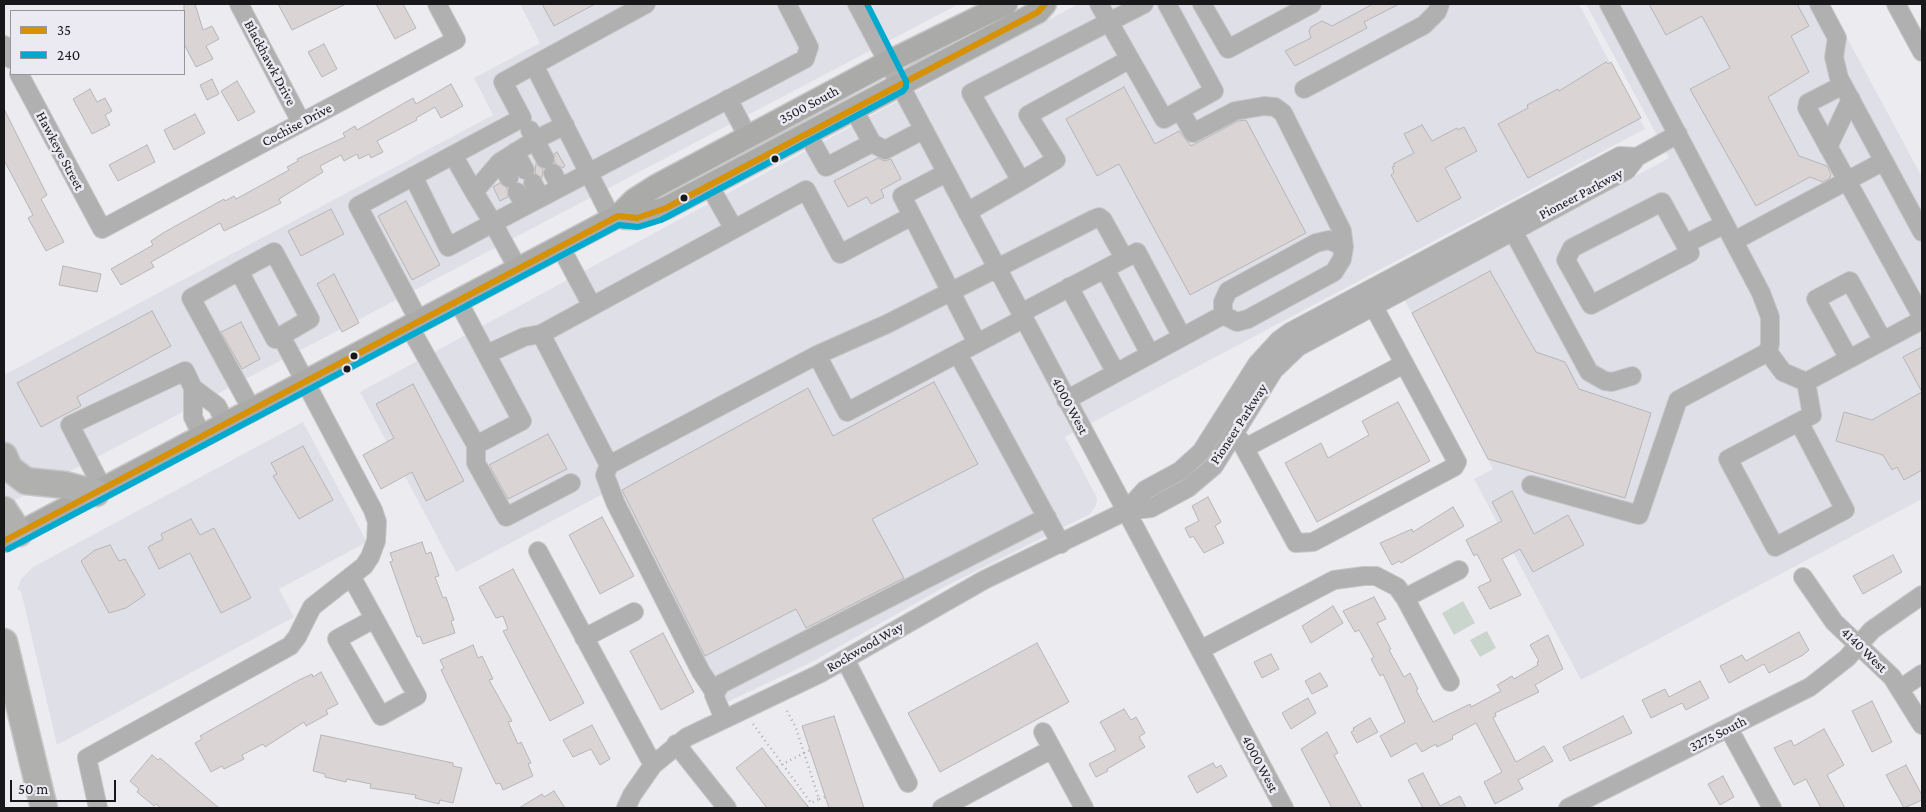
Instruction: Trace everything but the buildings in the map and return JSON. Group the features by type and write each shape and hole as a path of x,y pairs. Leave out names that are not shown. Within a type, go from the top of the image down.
{"highway":[{"path":"4,456 9,468 26,481 99,491"},
{"path":"4,510 11,537"},
{"path":"4,642 44,808"}],"main road":[{"name":"3500 South","path":"11,537 615,218 634,200 656,186 888,62 1006,4"},
{"name":"3500 South","path":"615,218 647,216 1038,12 1045,4"}],"street":[{"name":"Blackhawk Drive","path":"239,4 301,122"},
{"name":"Cochise Drive","path":"102,229 456,40 437,4"},
{"path":"553,173 503,82 646,4"},
{"path":"413,176 448,247 493,223 517,192 532,184 553,173 588,172 806,59 809,47 787,4"},
{"name":"4000 West","path":"857,4 1284,808"},
{"path":"1098,4 1164,119 1214,91 1166,4"},
{"path":"1021,181 971,93 1144,4"},
{"path":"1202,4 1228,50 1312,4"},
{"path":"1304,89 1424,25 1437,12 1440,4"},
{"path":"1531,485 1639,515 1678,400 1768,352 1770,344 1770,317 1761,293 1609,4"},
{"path":"1819,4 1837,38 1835,67 1922,232"},
{"path":"1896,4 1922,52"},
{"path":"4,46 10,58"},
{"path":"967,212 1056,160 1028,115 1130,59"},
{"path":"534,65 588,172 615,218"},
{"name":"Hawkeye Street","path":"20,75 102,229"},
{"path":"1806,382 1922,318 1807,108 1808,103 1847,92"},
{"path":"1828,147 1847,92"},
{"path":"728,99 748,137"},
{"path":"1180,110 1193,133 1235,111 1264,106 1275,107 1283,113 1342,231 1344,247 1342,259 1334,272 1248,319 1237,322 1223,315"},
{"path":"853,108 872,142 885,150 923,130"},
{"path":"522,118 358,206 414,324 476,445 476,462 506,517 571,483"},
{"path":"474,192 500,162 535,140 565,125"},
{"path":"807,133 826,167 872,142"},
{"name":"Pioneer Parkway","path":"1126,511 1145,490 1180,471 1201,452 1258,364 1279,340 1301,325 1369,299 1513,231 1628,170 1637,157 1678,134"},
{"path":"515,152 532,184"},
{"path":"453,154 518,269"},
{"name":"Pioneer Parkway","path":"1126,511 1151,508 1194,483 1214,466 1239,442 1268,380 1285,357 1304,342 1369,299 1620,156 1637,157"},
{"path":"1734,241 1848,182 1884,161"},
{"path":"500,162 517,192"},
{"path":"946,173 902,196 977,344"},
{"path":"709,185 734,229"},
{"path":"487,354 524,337 541,334 806,190 840,254 912,216"},
{"path":"1662,202 1685,244 1690,253 1591,305 1566,260 1572,248 1662,202"},
{"path":"716,693 701,672 615,502 605,475 609,465 817,356 852,341 1099,217 1124,258"},
{"path":"1685,244 1725,224"},
{"path":"1513,231 1590,372 1604,382 1612,382 1632,376"},
{"path":"1223,315 1223,302 1228,291 1316,243 1328,240 1344,247"},
{"path":"560,246 592,306"},
{"path":"239,271 275,339 310,319 274,252 239,271 191,298 252,410"},
{"path":"817,356 847,412 977,344 1070,288 1137,252 1182,337"},
{"path":"1105,269 1150,354"},
{"path":"1849,359 1816,299 1850,281 1883,340"},
{"path":"1070,288 1116,373"},
{"path":"1369,299 1457,462 1454,467 1313,542 1296,543 1239,442 1404,364"},
{"path":"458,300 522,420 476,445"},
{"path":"1066,400 1223,315"},
{"path":"541,334 609,465"},
{"path":"98,808 87,758 277,655 290,646 297,637 312,607 364,566 370,556 376,540 377,522 373,510 280,336"},
{"path":"1768,352 1783,372 1806,382"},
{"path":"958,354 1061,544"},
{"path":"99,491 70,425 185,371 193,388 193,417 202,436"},
{"path":"1799,422 1845,510 1775,548 1728,459 1812,415 1806,382"},
{"path":"193,388 217,406 226,424"},
{"name":"Rockwood Way","path":"626,808 632,795 653,765 676,744 845,660 960,593 1126,511"},
{"path":"724,719 714,695 721,684 1047,517"},
{"path":"538,552 653,765"},
{"path":"1405,598 1459,570"},
{"path":"351,576 417,696 381,716 337,639 374,619"},
{"path":"1200,650 1334,580 1376,576 1397,587 1405,598 1450,682"},
{"name":"4140 West","path":"1803,577 1826,612 1882,666 1900,689 1922,725"},
{"name":"3275 South","path":"1574,807 1810,687 1831,672 1872,630 1922,595"},
{"path":"584,638 634,612"},
{"path":"845,660 908,783"},
{"path":"1900,689 1922,674"},
{"path":"1729,729 1772,808"},
{"path":"1043,732 1084,808"},
{"path":"676,744 727,808"},
{"path":"942,808 1052,749"}],"path":[{"path":"786,709 796,728 820,799"},
{"path":"753,724 811,803"},
{"path":"777,767 810,750"},
{"path":"807,806 825,797"}],"shaded area":[{"path":"520,4 959,4 4,506 4,375 493,115 474,78 540,43"},
{"path":"1078,4 1579,4 1645,129 1065,437 1097,498 1096,505 1090,514 948,585 812,662 715,708 601,495 456,572 360,392"},
{"path":"1586,4 1829,4 1922,177 1922,499 1581,680 1474,479 1493,469 1404,299 1669,158"},
{"path":"303,422 367,542 279,589 294,617 57,745 21,591 17,590 21,579 33,567"},
{"path":"1463,601 1475,623 1454,635 1442,613"},
{"path":"1487,631 1496,648 1480,657 1470,640"}],"transit line":[{"name":"240","path":"8,549 619,225 638,227 661,220 903,91 906,87 906,81 867,4"},
{"name":"35","path":"4,541 618,216 637,218 666,208 1038,12 1045,4"}]}
